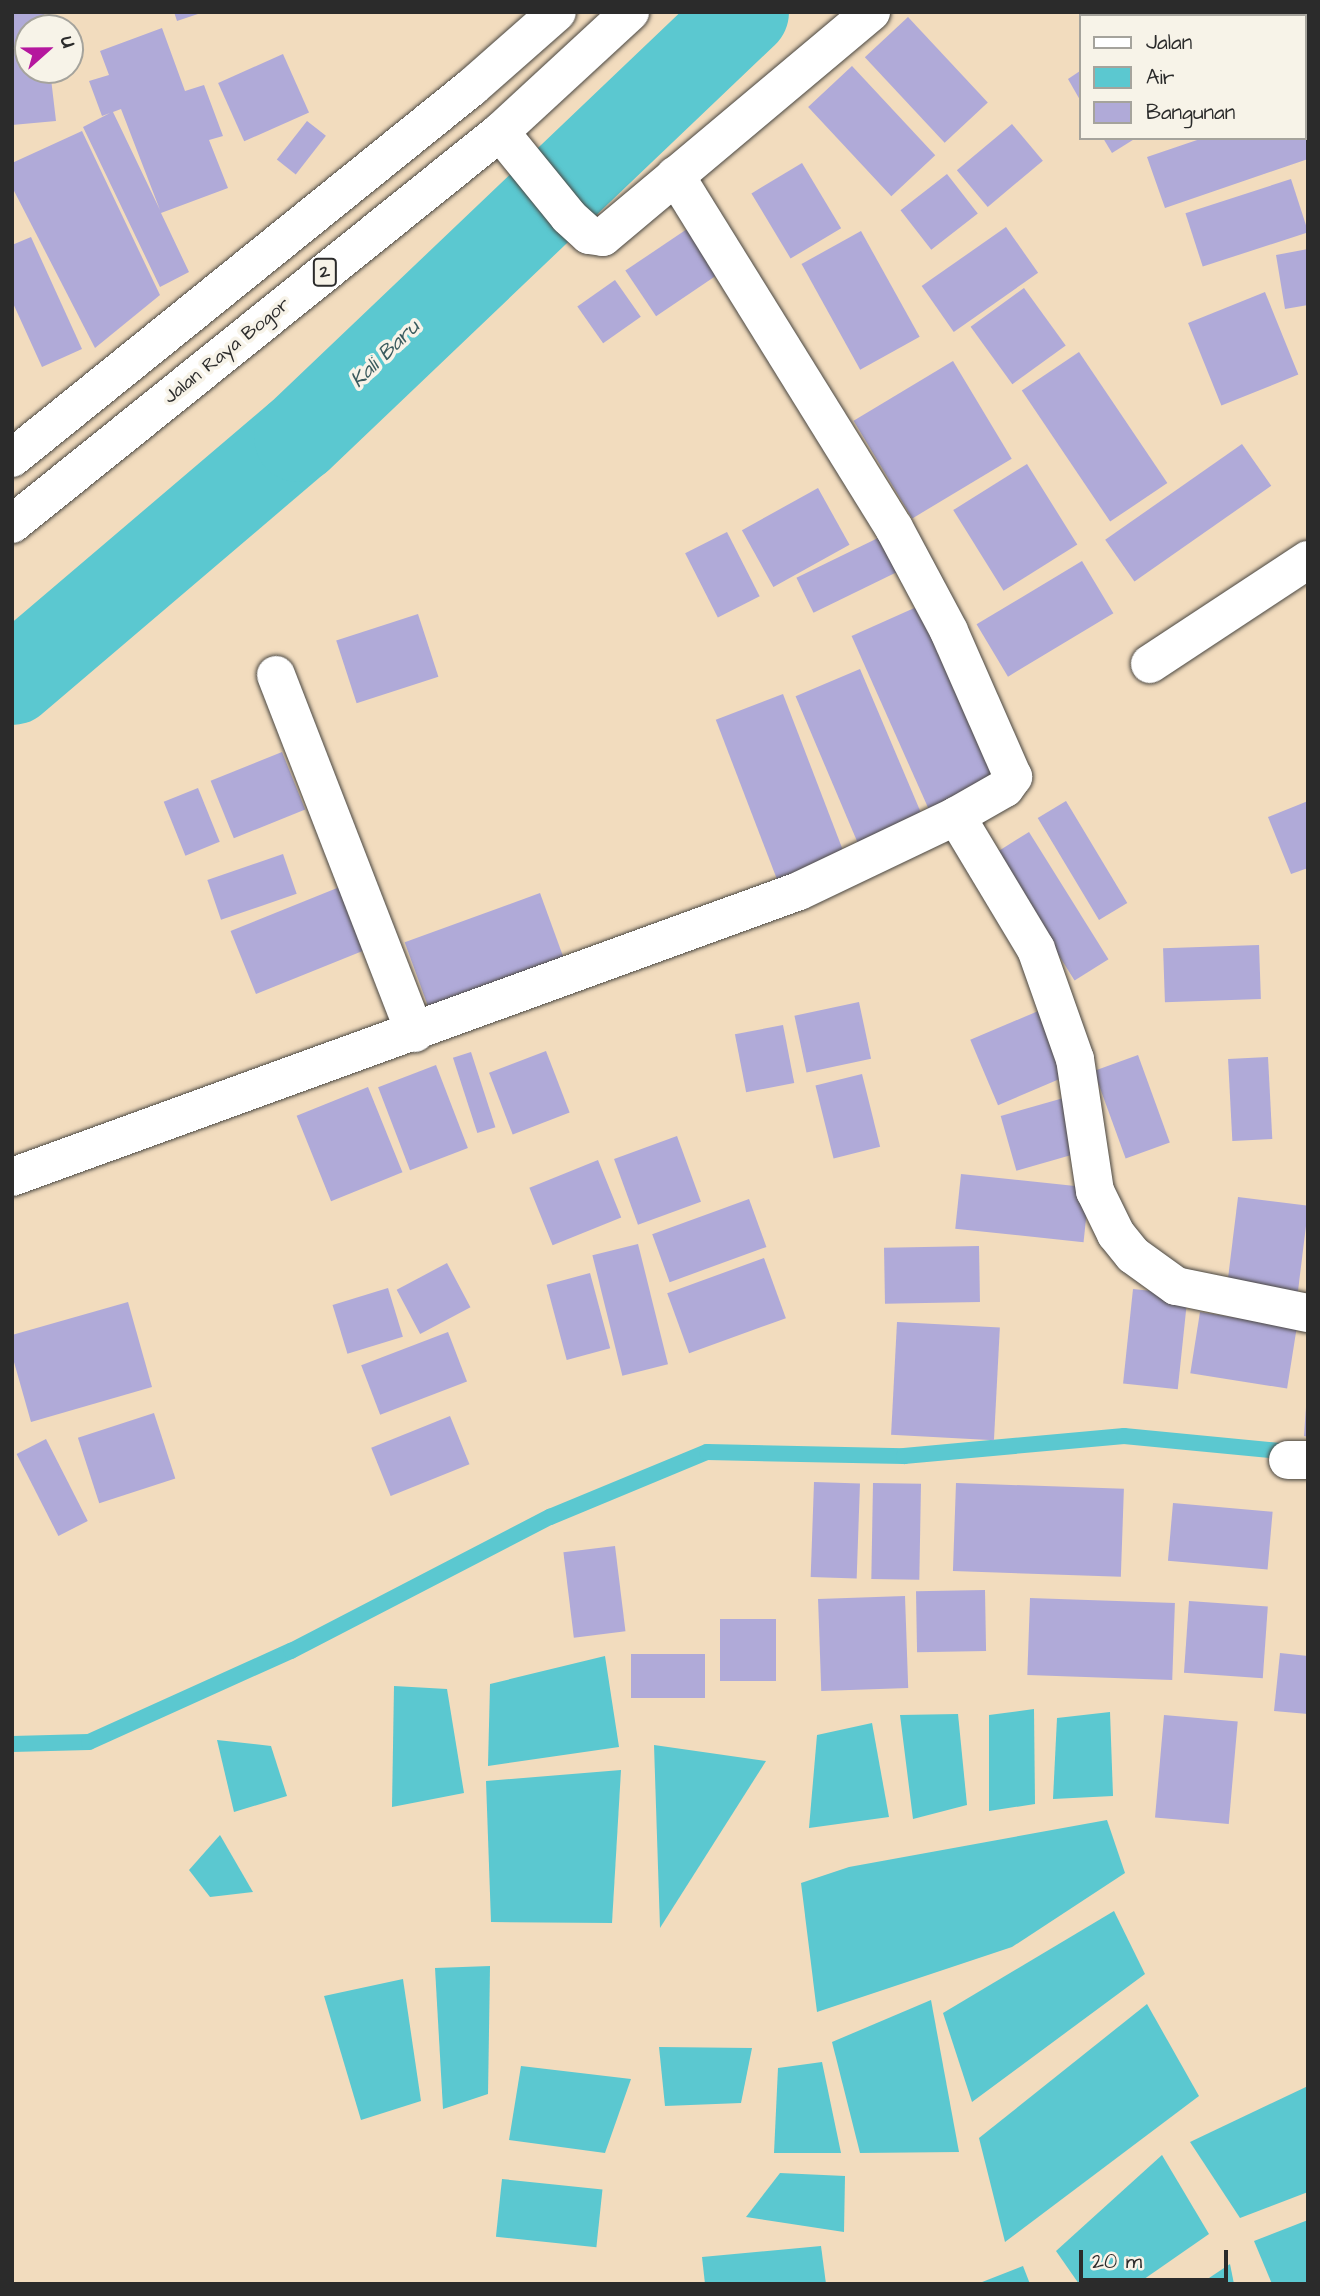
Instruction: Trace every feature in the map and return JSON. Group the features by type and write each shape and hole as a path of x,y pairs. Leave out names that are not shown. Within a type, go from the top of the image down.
{"main road":[{"path":"12,458 557,12"},
{"name":"Jalan Raya Bogor","path":"12,524 500,132 630,12"},
{"path":"500,132 569,216 589,235 603,237 871,12"},
{"path":"12,1177 415,1034 799,891 956,816 1005,788 1013,777 1009,762 949,631 894,528 675,175"},
{"path":"1150,664 1308,560"},
{"path":"276,674 415,1034"},
{"path":"956,816 1036,949 1075,1059 1095,1191 1116,1234 1133,1255 1176,1286 1308,1313"}],"water":[{"path":"605,1656 619,1747 488,1766 490,1684"},
{"path":"394,1686 447,1689 464,1793 392,1807"},
{"path":"1034,1709 1035,1804 989,1811 989,1715"},
{"path":"1110,1712 1113,1796 1053,1799 1057,1718"},
{"path":"958,1714 967,1805 913,1819 900,1715"},
{"path":"872,1723 889,1817 809,1828 817,1735"},
{"path":"217,1740 271,1746 287,1796 234,1812"},
{"path":"654,1745 766,1761 660,1928"},
{"path":"621,1770 612,1923 491,1922 486,1781"},
{"path":"1107,1820 1125,1873 1012,1947 817,2012 801,1883 849,1867"},
{"path":"220,1835 253,1892 210,1897 189,1870"},
{"path":"1114,1911 1145,1974 972,2102 943,2013"},
{"path":"490,1966 488,2094 443,2109 435,1968"},
{"path":"403,1979 421,2101 361,2120 324,1996"},
{"path":"931,2000 959,2152 860,2153 832,2042"},
{"path":"1147,2004 1199,2096 1005,2242 979,2138"},
{"path":"659,2047 752,2048 741,2103 665,2106"},
{"path":"822,2062 841,2153 774,2153 778,2068"},
{"path":"521,2066 631,2079 605,2153 509,2140"},
{"path":"1308,2086 1308,2192 1240,2218 1190,2142"},
{"path":"1162,2155 1209,2234 1137,2284 1079,2284 1056,2251"},
{"path":"780,2173 845,2176 844,2232 746,2217"},
{"path":"502,2179 602,2190 596,2247 496,2237"},
{"path":"1308,2220 1308,2284 1272,2284 1254,2241"},
{"path":"821,2246 826,2284 705,2284 702,2257"},
{"path":"1230,2264 1234,2284 1200,2284"},
{"path":"1023,2266 1030,2284 977,2284"}],"building":[{"path":"12,12 44,12 14,14 14,84 52,84 56,121 12,125"},
{"path":"174,12 201,12 201,13 177,21"},
{"path":"1116,12 1195,12 1195,14"},
{"path":"908,17 988,103 945,143 865,57"},
{"path":"162,28 185,91 204,85 223,136 209,140 228,188 161,213 189,272 160,287 83,127 110,113 102,116 89,81 109,75 100,51","holes":["121,109 160,210 113,112"]},
{"path":"283,54 309,112 244,141 218,83"},
{"path":"852,66 935,155 891,196 808,107"},
{"path":"1078,72 1078,96 1068,79"},
{"path":"1308,103 1308,159 1165,208 1147,157 1197,140 1306,140"},
{"path":"307,121 326,136 296,174 277,160"},
{"path":"1012,124 1043,161 988,207 957,170"},
{"path":"82,131 160,295 95,348 12,187 12,163"},
{"path":"1104,140 1133,140 1112,153"},
{"path":"802,163 841,228 791,259 751,193"},
{"path":"947,174 978,213 931,250 901,210"},
{"path":"1291,179 1308,232 1203,267 1185,213"},
{"path":"690,227 721,273 656,316 625,271"},
{"path":"1006,227 1038,273 954,332 922,286"},
{"path":"861,231 920,337 860,370 802,264"},
{"path":"31,237 82,349 42,367 12,301 12,245"},
{"path":"1308,249 1308,305 1285,309 1276,255"},
{"path":"615,280 641,317 603,343 577,306"},
{"path":"1024,288 1066,345 1012,384 971,327"},
{"path":"1265,292 1298,375 1221,406 1188,323"},
{"path":"1079,352 1167,483 1110,522 1022,391"},
{"path":"953,361 1012,459 912,518 854,421"},
{"path":"1242,444 1271,486 1134,582 1105,540"},
{"path":"1027,464 1077,545 1004,591 953,510"},
{"path":"818,488 850,545 773,587 742,530"},
{"path":"727,532 760,596 718,617 685,553"},
{"path":"880,537 897,572 814,613 796,578"},
{"path":"1082,561 1113,613 1008,677 977,624"},
{"path":"921,605 999,780 930,811 852,636"},
{"path":"418,614 438,677 357,703 336,641"},
{"path":"860,669 924,821 860,848 796,696"},
{"path":"783,694 846,857 778,883 716,720"},
{"path":"282,752 305,809 234,838 211,781"},
{"path":"198,788 220,842 185,856 164,802"},
{"path":"1066,801 1127,903 1099,920 1038,818"},
{"path":"1308,801 1308,868 1291,874 1268,817"},
{"path":"1029,832 1108,959 1075,980 995,853"},
{"path":"283,854 297,894 221,920 207,880"},
{"path":"352,882 377,945 256,994 231,931"},
{"path":"540,893 565,963 430,1012 405,942"},
{"path":"1259,945 1261,999 1165,1002 1163,948"},
{"path":"859,1002 871,1059 807,1072 794,1016"},
{"path":"1043,1009 1071,1074 998,1105 970,1040"},
{"path":"783,1025 794,1083 746,1092 735,1034"},
{"path":"546,1051 570,1113 513,1134 489,1073"},
{"path":"471,1052 495,1127 477,1133 453,1058"},
{"path":"1138,1055 1170,1142 1126,1158 1094,1071"},
{"path":"1268,1057 1272,1139 1232,1141 1228,1059"},
{"path":"436,1065 468,1148 410,1170 378,1087"},
{"path":"862,1074 880,1147 834,1158 815,1086"},
{"path":"368,1087 402,1172 331,1201 297,1116"},
{"path":"1067,1097 1083,1152 1016,1171 1001,1116"},
{"path":"677,1136 701,1202 638,1225 614,1159"},
{"path":"598,1160 621,1217 553,1245 529,1188"},
{"path":"961,1174 1089,1187 1084,1242 955,1229"},
{"path":"1238,1197 1308,1206 1297,1296 1227,1287"},
{"path":"749,1199 766,1247 670,1282 652,1234"},
{"path":"638,1244 668,1364 622,1376 592,1255"},
{"path":"979,1246 980,1302 885,1304 884,1248"},
{"path":"764,1258 786,1318 689,1353 667,1293"},
{"path":"447,1263 470,1307 420,1334 397,1290"},
{"path":"590,1273 610,1348 567,1360 547,1285"},
{"path":"388,1288 403,1337 347,1354 333,1305"},
{"path":"1133,1289 1188,1295 1178,1389 1123,1383"},
{"path":"128,1302 152,1387 31,1422 12,1355 12,1335"},
{"path":"1200,1312 1297,1327 1287,1389 1190,1373"},
{"path":"897,1322 1000,1327 994,1440 891,1435"},
{"path":"448,1332 467,1381 380,1415 361,1365"},
{"path":"1308,1407 1308,1437 1304,1436"},
{"path":"154,1413 175,1479 99,1503 78,1438"},
{"path":"450,1416 469,1464 391,1496 371,1448"},
{"path":"46,1439 88,1521 58,1536 17,1454"},
{"path":"814,1482 860,1484 857,1579 811,1577"},
{"path":"873,1483 921,1484 919,1580 871,1579"},
{"path":"956,1483 1124,1489 1121,1577 953,1571"},
{"path":"1173,1503 1273,1512 1268,1569 1168,1561"},
{"path":"615,1546 625,1631 574,1638 563,1552"},
{"path":"985,1590 986,1651 917,1652 916,1591"},
{"path":"905,1596 908,1688 821,1691 818,1599"},
{"path":"1030,1598 1175,1603 1172,1680 1027,1675"},
{"path":"1189,1601 1268,1607 1263,1678 1184,1673"},
{"path":"720,1619 776,1619 776,1681 720,1681"},
{"path":"1280,1653 1308,1656 1308,1714 1274,1711"},
{"path":"631,1654 705,1654 705,1698 631,1698"},
{"path":"1164,1715 1238,1721 1229,1824 1155,1818"}],"waterway":[{"name":"Kali Baru","path":"12,680 298,437 744,12"},
{"path":"12,1744 89,1742 291,1651 550,1517 707,1452 904,1456 1124,1436 1290,1452"}]}
